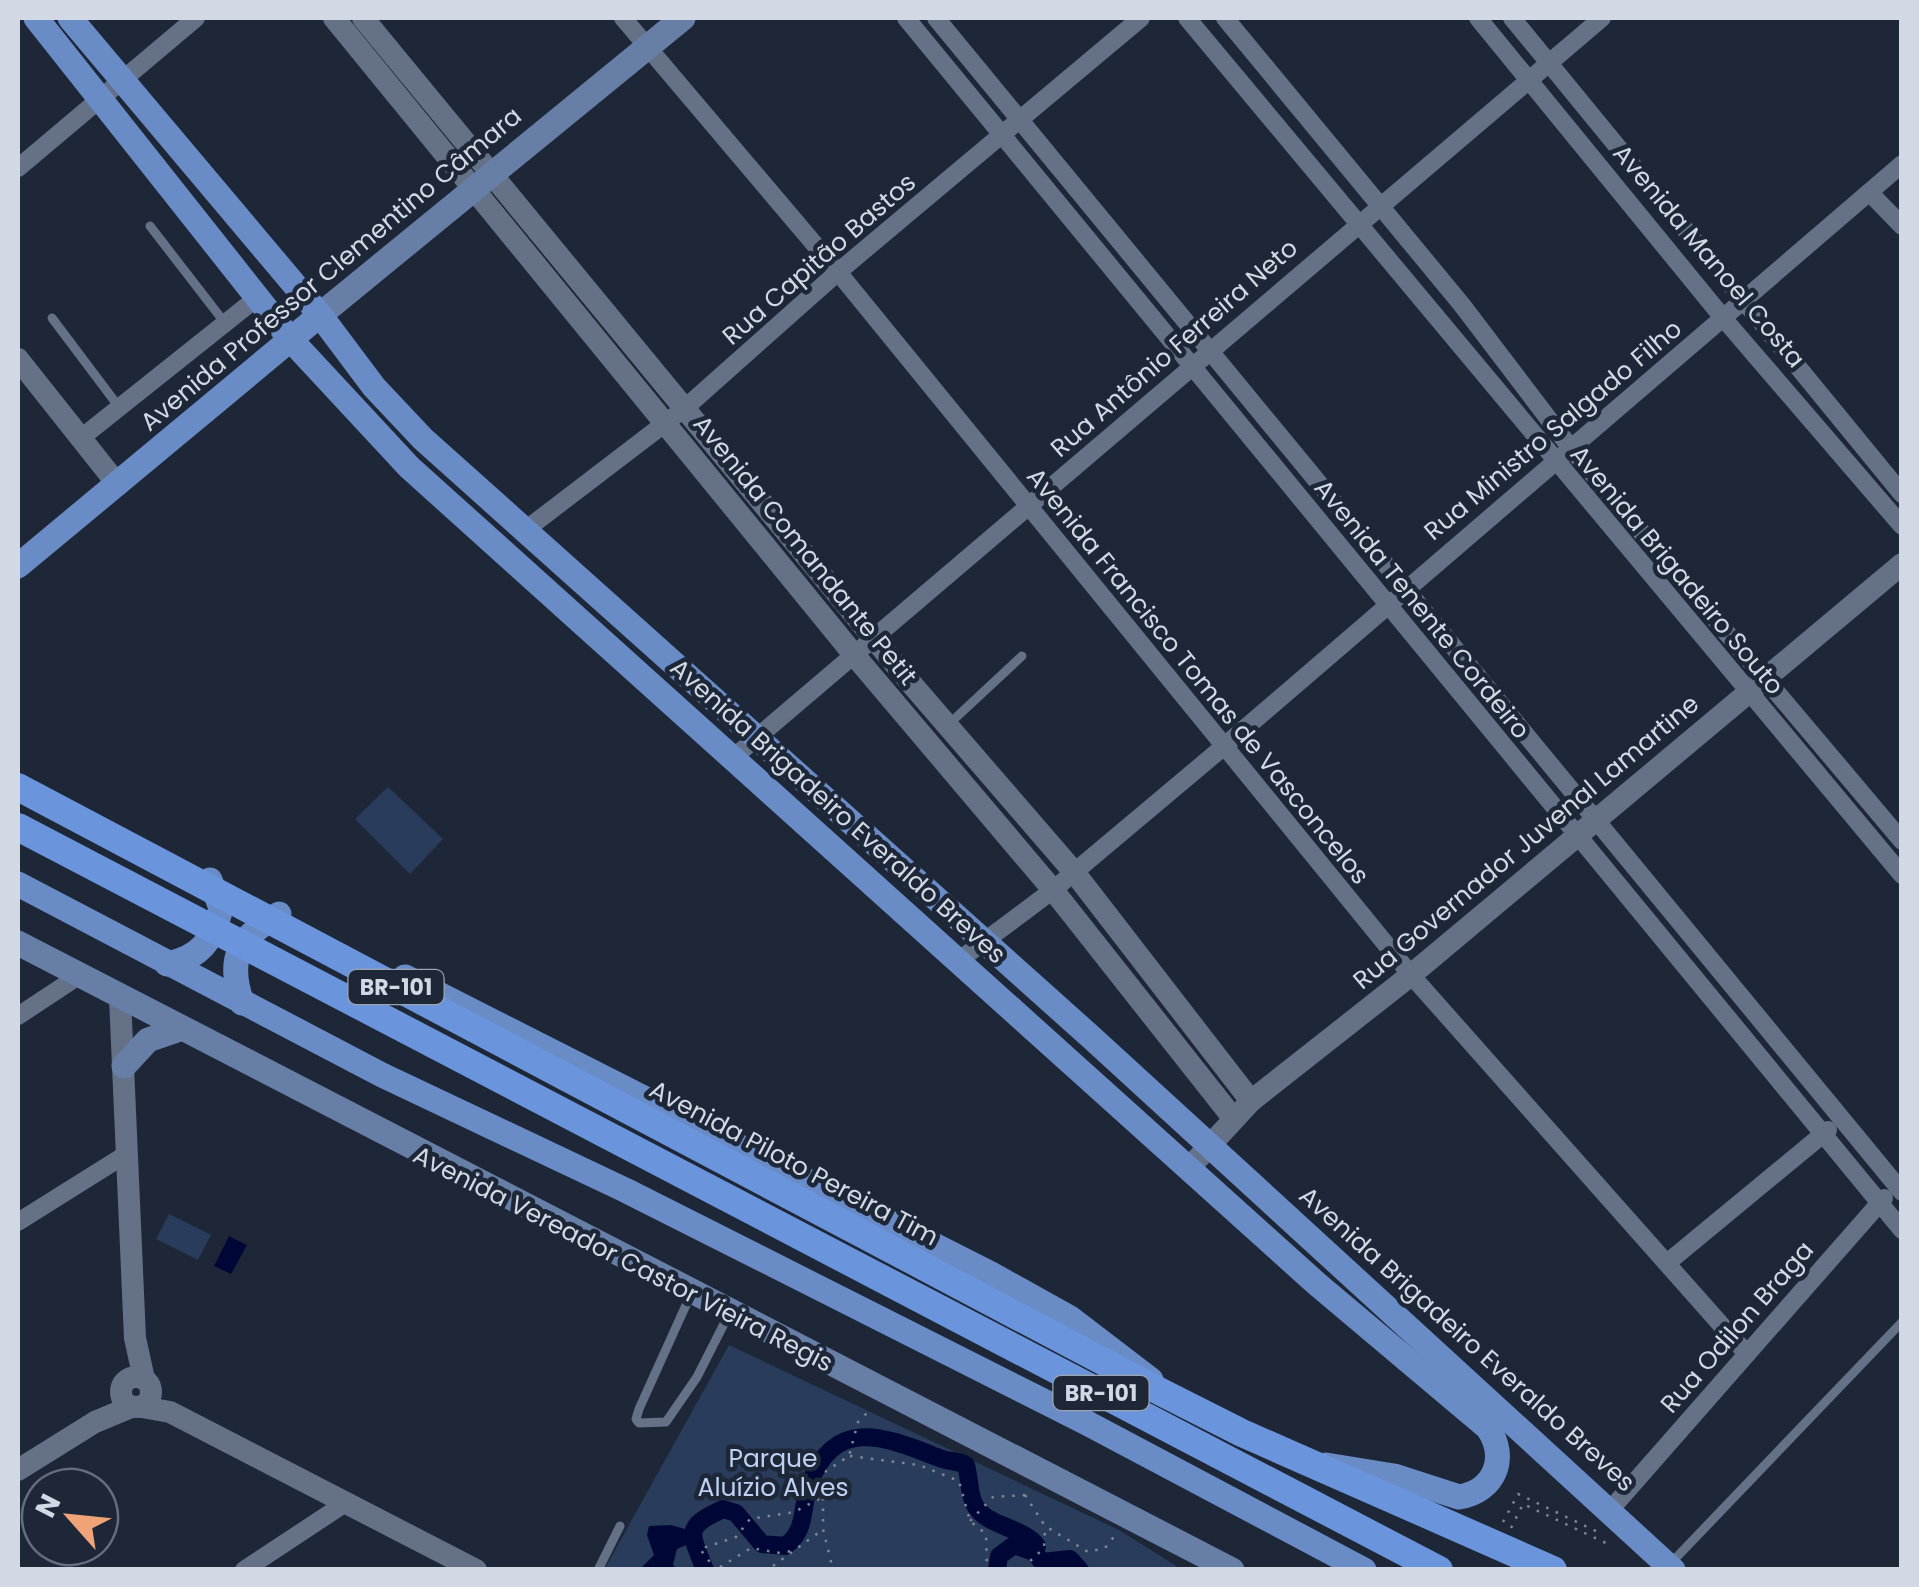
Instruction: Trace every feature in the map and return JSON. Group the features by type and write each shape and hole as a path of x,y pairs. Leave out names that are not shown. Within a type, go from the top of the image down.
{"highway":[{"name":"Avenida Piloto Pereira Tim","path":"18,787 1161,1392 1553,1570"},
{"name":"BR-101","path":"18,826 1439,1570"}],"main road":[{"name":"Avenida Brigadeiro Everaldo Breves","path":"36,18 291,340 408,467 1317,1284 1488,1428 1498,1450 1498,1464 1486,1486 1459,1497 1394,1476 1320,1464"},
{"name":"Avenida Brigadeiro Everaldo Breves","path":"70,18 386,400 524,531 1671,1567"},
{"name":"Avenida Professor Clementino Câmara","path":"18,566 683,18"},
{"path":"18,778 210,880 991,1274 1096,1336 1161,1392"},
{"path":"168,964 190,960 212,934 221,908 210,880"},
{"path":"18,884 242,1003 1039,1399 1364,1570"},
{"path":"242,1003 235,962 249,932 279,914"},
{"name":"Avenida Vereador Castor Vieira Regis","path":"18,943 77,977 1128,1517 1194,1559 1232,1570"},
{"path":"124,1066 148,1040 180,1030"}],"street":[{"path":"18,168 196,18"},
{"name":"Avenida Comandante Petit","path":"334,18 685,408 947,726 1074,872 1251,1101"},
{"name":"Avenida Comandante Petit","path":"363,18 666,424 854,656 1054,890 1233,1118"},
{"name":"Avenida Francisco Tomas de Vasconcelos","path":"624,18 838,272 1222,748 1411,975 1747,1354"},
{"name":"Avenida Tenente Cordeiro","path":"906,18 1902,1230"},
{"name":"Avenida Tenente Cordeiro","path":"936,18 1840,1120 1900,1185"},
{"name":"Rua Capitão Bastos","path":"524,531 666,424 838,272 1141,18"},
{"name":"Avenida Brigadeiro Souto","path":"1187,18 1465,346 1553,461 1756,688 1902,841"},
{"name":"Avenida Brigadeiro Souto","path":"1225,18 1379,204 1902,875"},
{"name":"Avenida Manoel Costa","path":"1478,18 1724,319 1902,526"},
{"name":"Avenida Manoel Costa","path":"1512,18 1902,494"},
{"name":"Rua Antônio Ferreira Neto","path":"734,758 1190,364 1602,18"},
{"name":"Rua Ministro Salgado Filho","path":"958,961 1054,890 1902,164"},
{"path":"1870,193 1902,226"},
{"path":"81,438 258,297"},
{"path":"18,359 118,484"},
{"path":"751,528 770,511"},
{"name":"Rua Governador Juvenal Lamartine","path":"1190,1167 1251,1101 1411,975 1902,564"},
{"path":"18,1016 77,977"},
{"path":"120,998 136,1392"},
{"path":"1667,1263 1840,1120"},
{"path":"18,1222 128,1153"},
{"name":"Rua Odilon Braga","path":"1611,1509 1878,1204 1900,1185"},
{"path":"136,1392 476,1570"},
{"path":"18,1470 136,1392"},
{"path":"244,1570 347,1502"}],"lane":[{"path":"150,226 225,323"},
{"path":"52,318 119,408"},
{"path":"947,726 1022,656"},
{"path":"691,1294 639,1409 636,1418 640,1423 666,1422 697,1377 729,1314"},
{"path":"1671,1567 1902,1322"},
{"path":"598,1570 620,1526"}],"path":[{"path":"833,1570 823,1529 826,1471 848,1456 855,1444 858,1422"},
{"path":"848,1456 943,1470 959,1481 970,1520 986,1534 987,1570"},
{"path":"1025,1495 1038,1472"},
{"path":"1492,1541 1518,1494 1611,1538 1608,1545 1523,1504"},
{"path":"970,1520 988,1506 992,1497 1025,1495"},
{"path":"1025,1495 1045,1526 1088,1552 1105,1548 1128,1517"},
{"path":"798,1550 780,1553 752,1548 718,1569 707,1562 700,1549 736,1537 750,1519 794,1512 822,1497"},
{"path":"1028,1567 1044,1548 1045,1526"},
{"path":"774,1566 823,1529"}],"green space":[{"path":"388,787 443,839 410,874 355,819"},
{"path":"169,1214 211,1235 198,1260 156,1239"},
{"name":"Parque Aluízio Alves","path":"729,1345 1119,1530 1181,1569 604,1570"}],"shaded area":[{"path":"229,1236 247,1245 231,1274 214,1266"},
{"path":"671,1525 692,1531 693,1542 677,1549 673,1564 676,1569 640,1569 654,1555 647,1535 649,1526"}],"waterway":[{"path":"705,1570 693,1533 701,1521 723,1509 736,1513 762,1544 785,1546 800,1526 809,1485 820,1463 833,1448 863,1437 899,1443 966,1465 976,1508 1030,1539 1037,1546 1034,1552"},
{"path":"997,1570 999,1556 1014,1545 1034,1552 1042,1562 1070,1559 1080,1570"}]}
